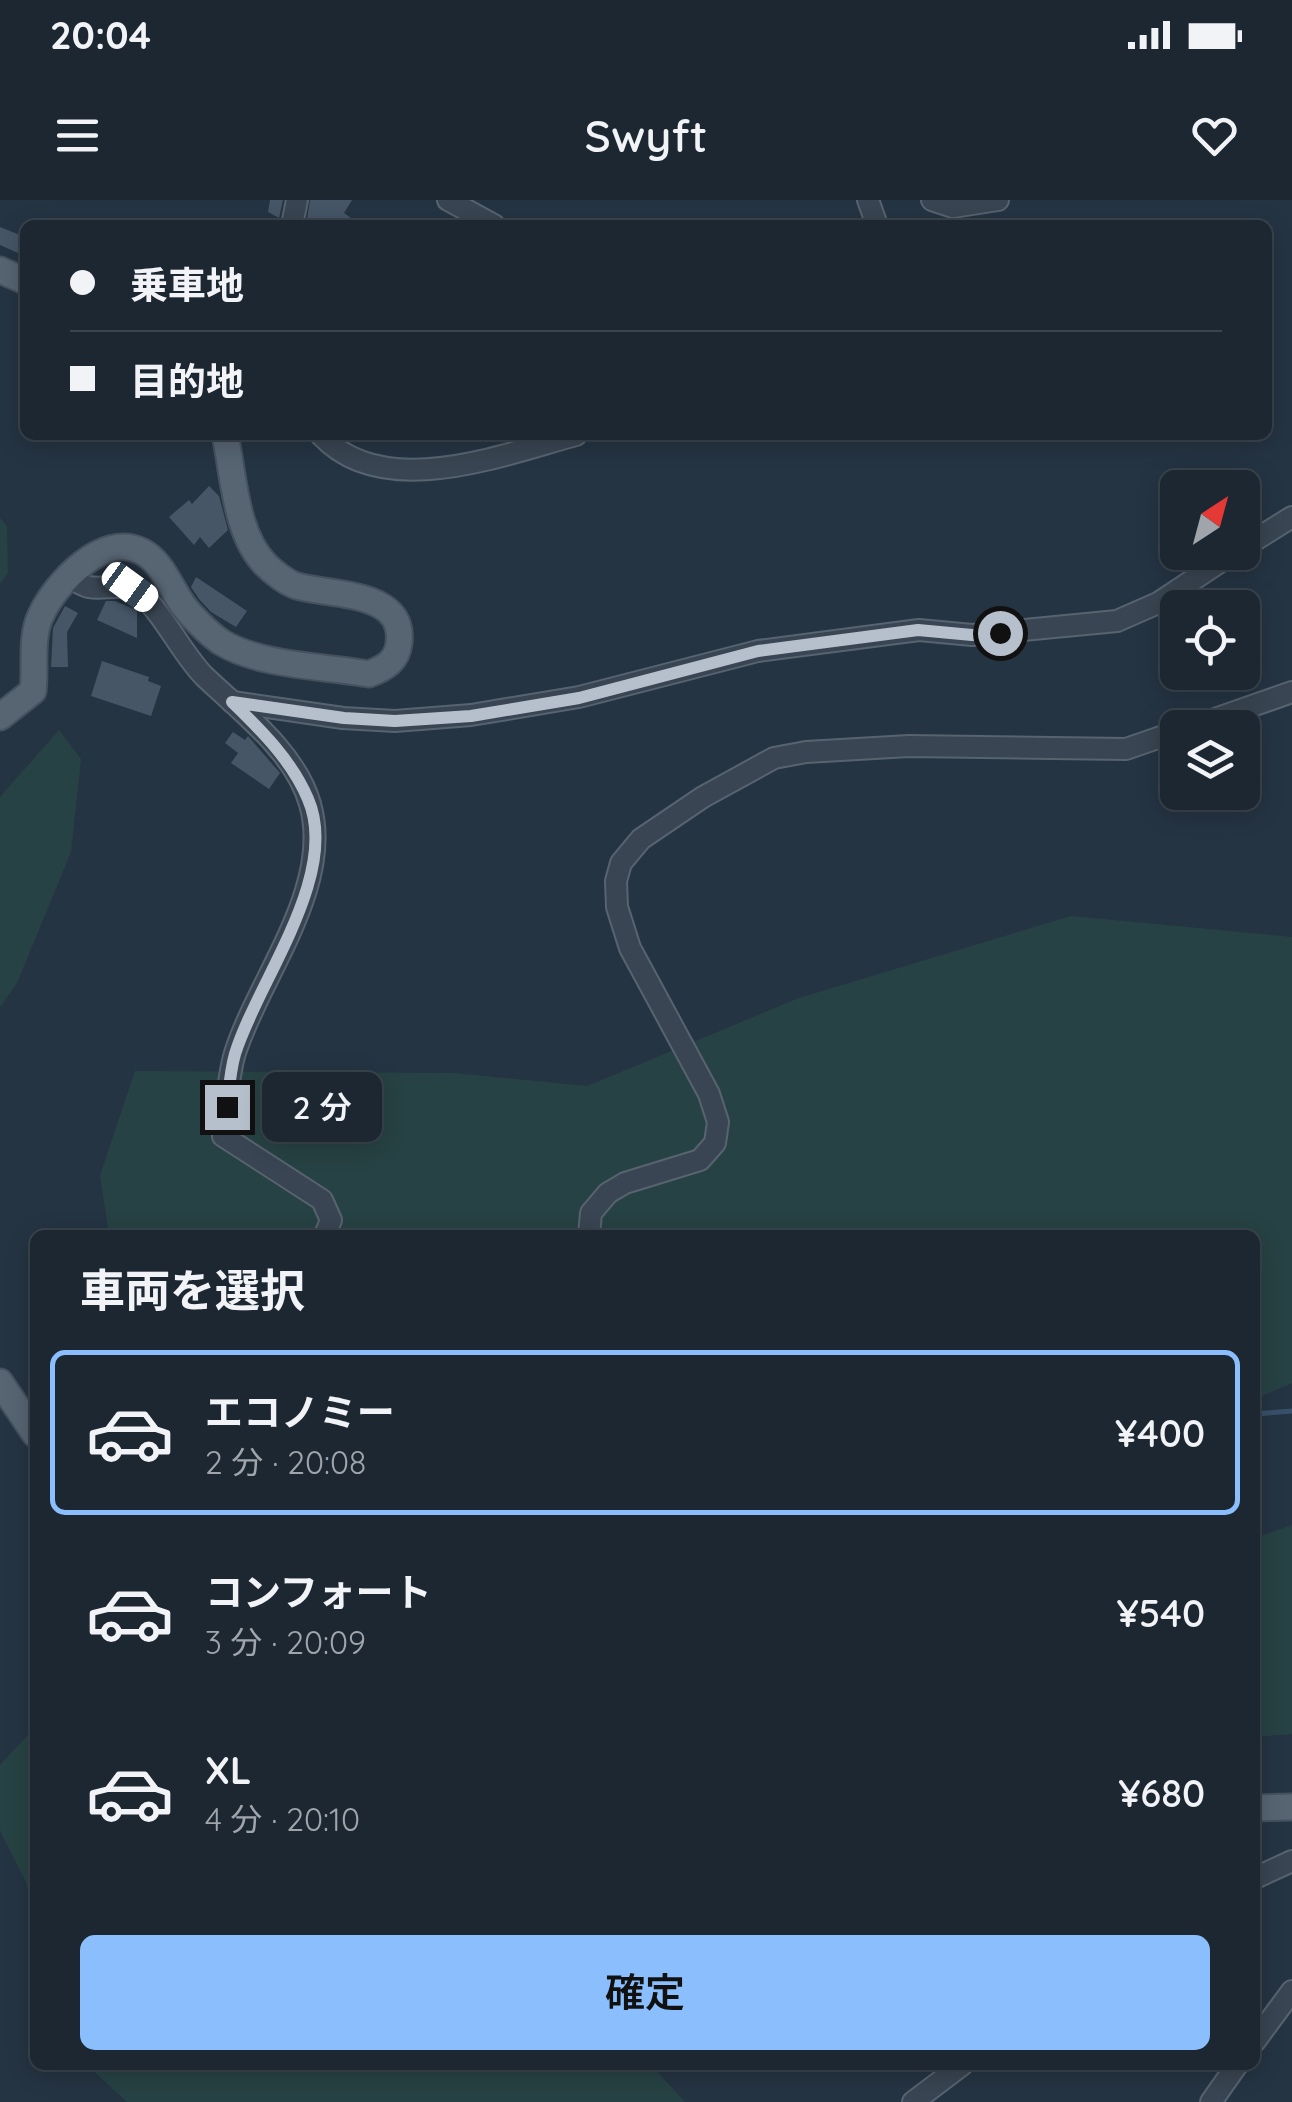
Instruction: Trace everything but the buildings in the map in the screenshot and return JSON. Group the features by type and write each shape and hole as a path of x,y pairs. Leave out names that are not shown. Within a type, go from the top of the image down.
{"main road":[{"path":"0,717 32,691 40,616 90,556 113,548 140,550 160,568 185,607 218,640 248,656 369,674 387,667 398,649 400,629 389,612 366,598 295,586 268,566 248,544 226,440"},
{"path":"0,1382 30,1427"},
{"path":"1260,1808 1292,1807"}],"street":[{"path":"448,200 485,220"},
{"path":"932,200 953,207 998,200"},
{"path":"328,440 350,456 403,472 448,466 555,440"},
{"path":"1260,537 1292,517"},
{"path":"232,702 395,721 471,716 579,698 758,651 918,630 972,635 1118,621 1158,603 1208,570"},
{"path":"69,577 87,587 130,587 148,600 188,661 290,764 310,802 315,836 312,870 285,945 235,1054 223,1136 322,1200 331,1220 327,1230"},
{"path":"1240,710 1292,692"},
{"path":"589,1230 591,1213 608,1193 625,1182 700,1160 714,1143 718,1122 709,1094 630,948 617,907 616,881 621,864 641,839 702,797 774,758 806,752 909,746 1126,750 1160,738"},
{"path":"1260,1876 1292,1862"},
{"path":"1260,2034 1292,1991"},
{"path":"913,2102 955,2070"},
{"path":"1212,2102 1234,2070"}],"green space":[{"path":"0,518 7,526 8,573 0,584"},
{"path":"59,730 81,759 71,852 17,983 0,1007 0,797"},
{"path":"1071,916 1292,937 1292,1383 1260,1397 1260,1230 108,1230 100,1175 135,1071 453,1073 587,1086 799,998"},
{"path":"1292,1525 1292,1734 1260,1737 1260,1536"},
{"path":"30,1732 30,1900 26,1882 0,1831 0,1765"},
{"path":"92,2070 656,2070 685,2102 127,2102"}],"waterway":[{"path":"1260,1414 1292,1411"}],"route":[{"path":"227,1107 235,1054 285,945 312,870 315,836 310,802 290,764 232,702 282,712 395,721 471,716 579,698 758,651 918,630 972,635 1000,633"}]}
